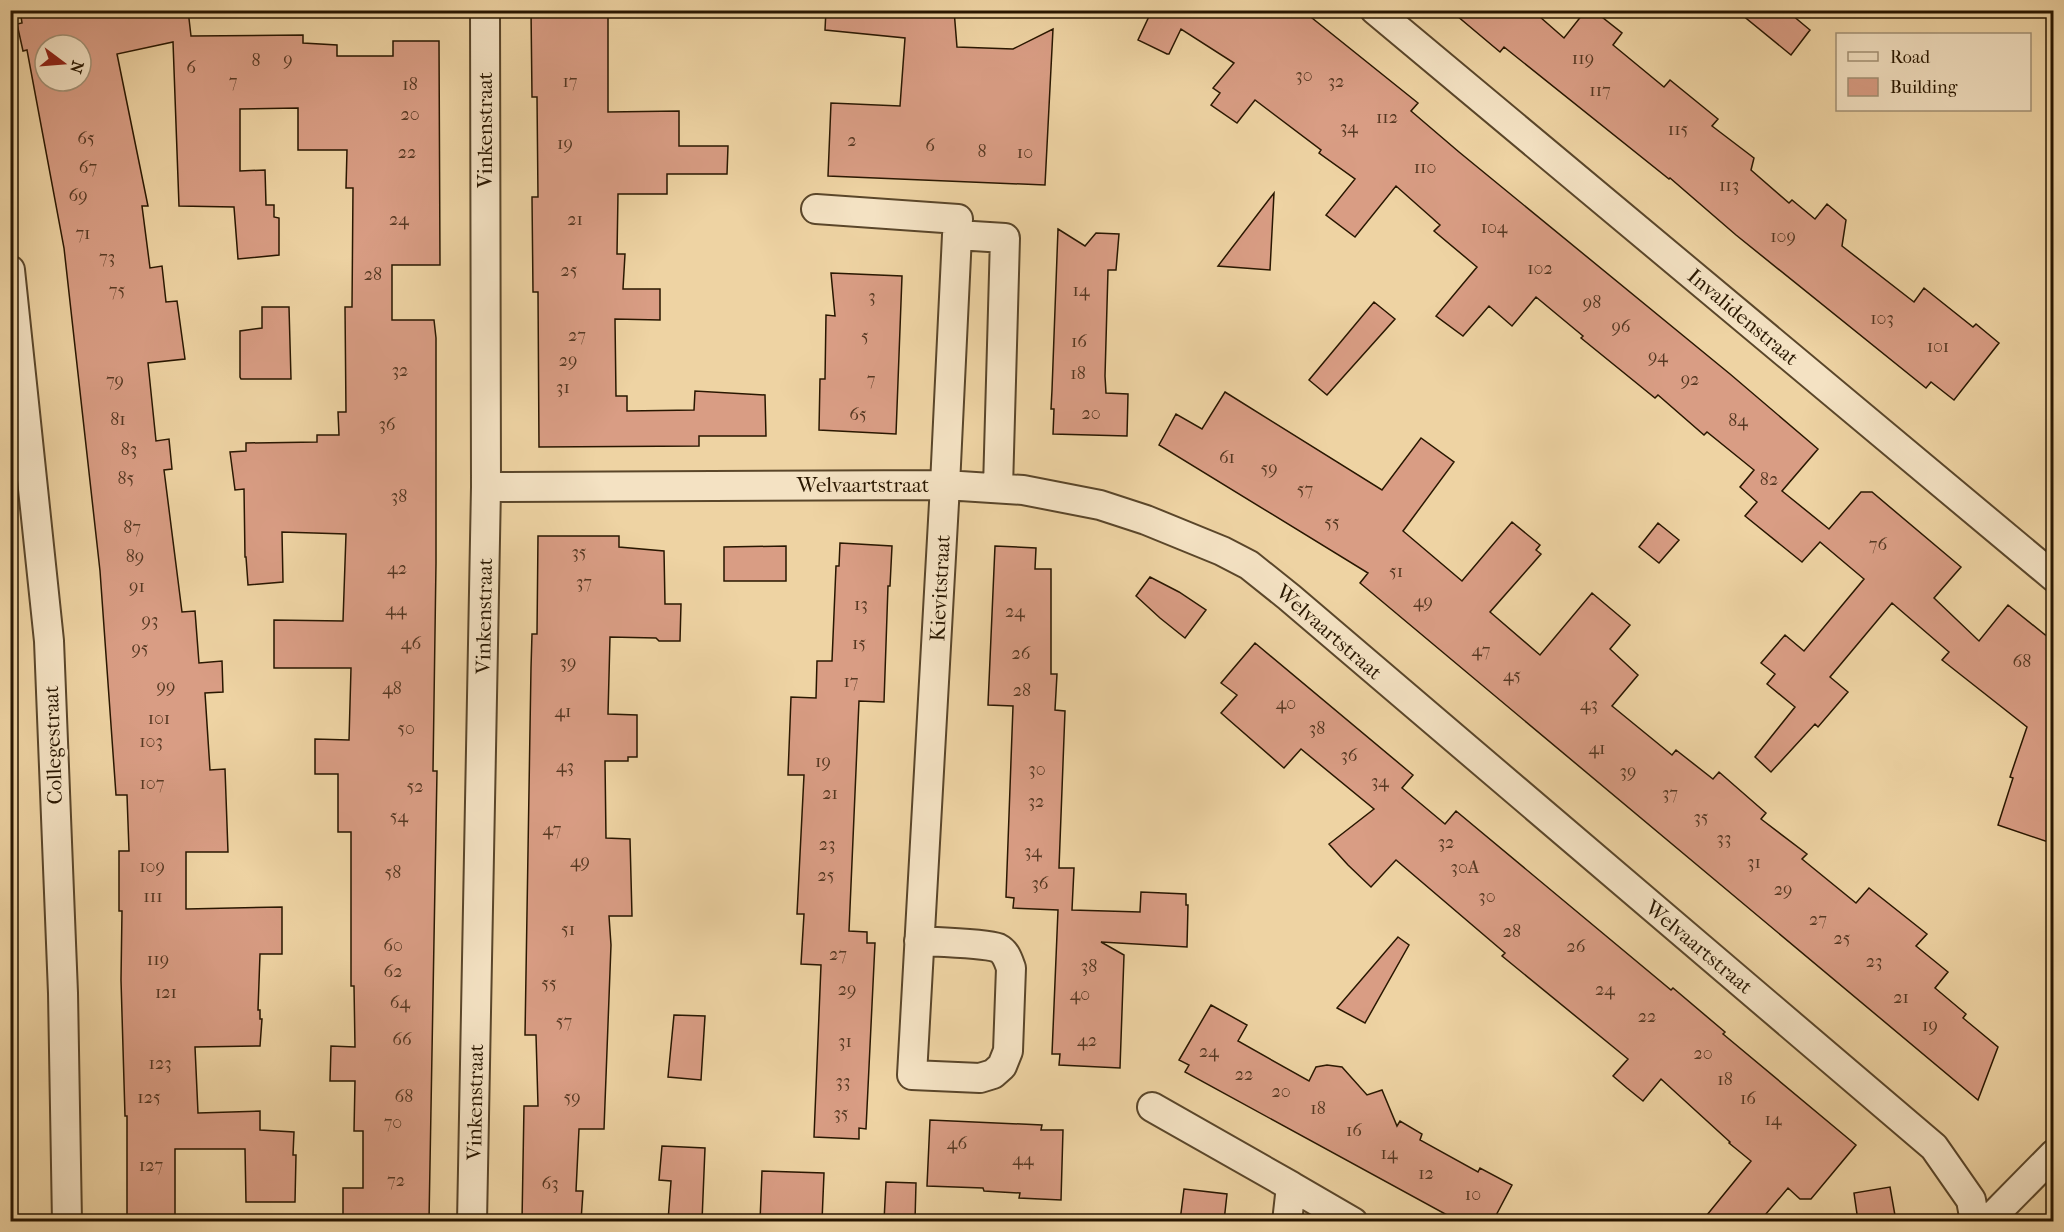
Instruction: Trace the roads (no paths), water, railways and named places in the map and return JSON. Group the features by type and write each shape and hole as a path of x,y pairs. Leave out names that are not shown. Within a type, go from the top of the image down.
{"street":[{"name":"Vinkenstraat","path":"472,1221 486,487 485,10"},
{"name":"Invalidenstraat","path":"1375,10 2054,577"},
{"path":"816,209 958,219 957,235 1005,238 998,488"},
{"name":"Kievitstraat","path":"920,941 986,946 997,948 1007,955 1011,968 1008,1051 1002,1066 993,1074 981,1078 912,1075 957,235"},
{"name":"Collegestraat","path":"10,270 48,640 63,993 67,1221"},
{"name":"Welvaartstraat","path":"486,487 945,485 1023,490 1100,505 1222,551 1249,565 1289,597 1934,1147 1971,1200 1976,1221"},
{"path":"1152,1107 1353,1221"},
{"path":"1987,1221 2054,1154"},
{"path":"1287,1221 1291,1186"}]}
